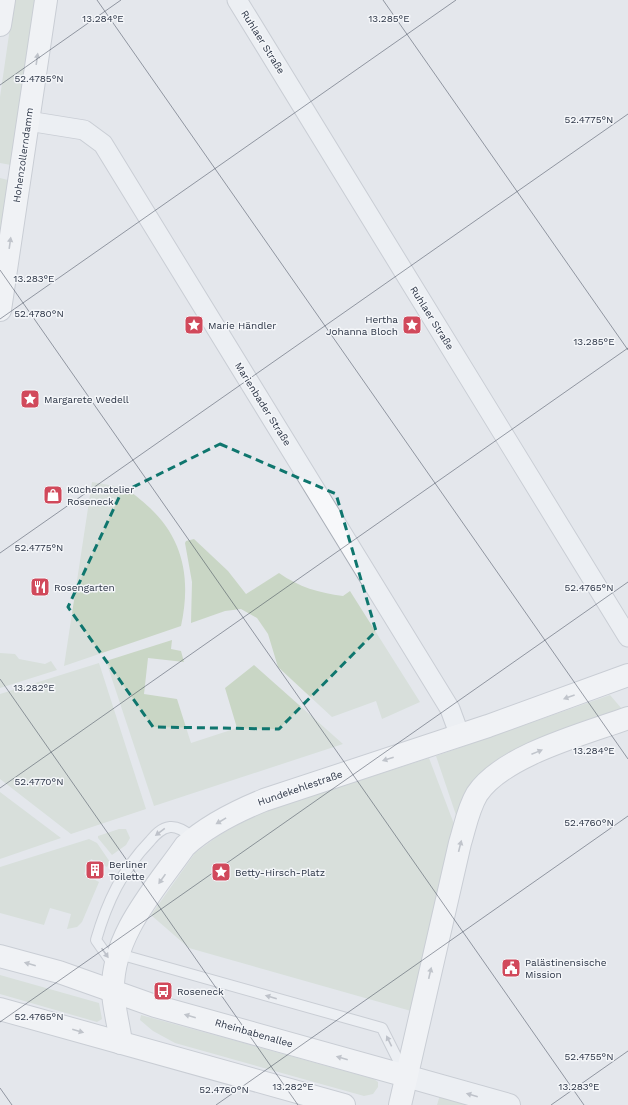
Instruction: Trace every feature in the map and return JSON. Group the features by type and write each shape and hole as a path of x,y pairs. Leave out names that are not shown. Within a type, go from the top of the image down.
{"main road":[{"path":"0,25 4,0"},
{"name":"Hohenzollerndamm","path":"0,310 46,0"},
{"name":"Hundekehlestraße","path":"121,1043 113,991 117,961 126,936 141,909 185,846 194,838 235,813 264,800 460,736 628,676"},
{"path":"400,1105 460,843 468,814 477,795 492,777 512,764 537,752 628,718"},
{"name":"Rheinbabenallee","path":"0,956 59,972 154,1006 406,1076"},
{"path":"0,1009 344,1105"}],"street":[{"name":"Ruhlaer Straße","path":"237,0 628,637"},
{"name":"Marienbader Straße","path":"28,120 75,127 91,134 103,144 450,709 460,736"},
{"name":"Rheinbabenallee","path":"406,1076 509,1105"}],"lane":[{"path":"194,838 175,827 164,828 142,850 121,878 104,913 96,940 117,961 382,1028 406,1076"}],"highlighted area":[{"path":"220,444 336,494 376,631 279,729 153,727 68,607 121,493"}],"green space":[{"path":"14,0 35,0 11,165 0,163 0,97"},
{"path":"0,178 8,180 0,237"},
{"path":"92,482 126,489 137,496 162,520 171,533 182,562 185,577 184,609 181,626 64,666"},
{"path":"194,539 228,571 246,594 279,573 302,586 317,591 343,596 350,591 420,702 382,719 376,701 332,717 278,667 268,634 257,618 241,609 225,611 191,623 192,582 185,543 186,541"},
{"path":"172,640 171,649 181,651 184,662 148,658 144,694 177,699 191,743 237,728 225,688 254,665 343,744 154,806 106,661"},
{"path":"0,653 15,654 19,659 45,664 51,661 57,670 0,688"},
{"path":"99,663 146,809 71,834 0,779 0,694"},
{"path":"610,695 622,709 538,739 508,753 495,761 472,783 463,798 456,815 436,756"},
{"path":"429,758 454,824 411,1011 189,948 151,915 195,853 218,836 239,824 267,810"},
{"path":"0,792 61,838 0,859"},
{"path":"119,829 126,829 130,838 126,845 112,855 98,836"},
{"path":"89,839 97,843 110,862 107,867 91,859 84,874 99,882 82,922 77,927 67,929 71,914 50,908 44,925 0,913 0,867"},
{"path":"0,975 99,1003 102,1019 97,1022 0,994"},
{"path":"141,1015 374,1079 378,1082 378,1087 373,1094 364,1096 175,1043 153,1031 140,1020"},
{"path":"440,1095 477,1105 437,1105"}],"place":[{"name":"Marie Händler","path":"194,325"},
{"name":"Hertha Johanna Bloch","path":"412,325"},
{"name":"Margarete Wedell","path":"30,399"},
{"name":"Küchenatelier Roseneck","path":"53,495"},
{"name":"Rosengarten","path":"40,587"},
{"name":"Berliner Toilette","path":"95,870"},
{"name":"Betty-Hirsch-Platz","path":"221,872"},
{"name":"Palästinensische Mission","path":"511,968"},
{"name":"Roseneck","path":"163,991"}]}
